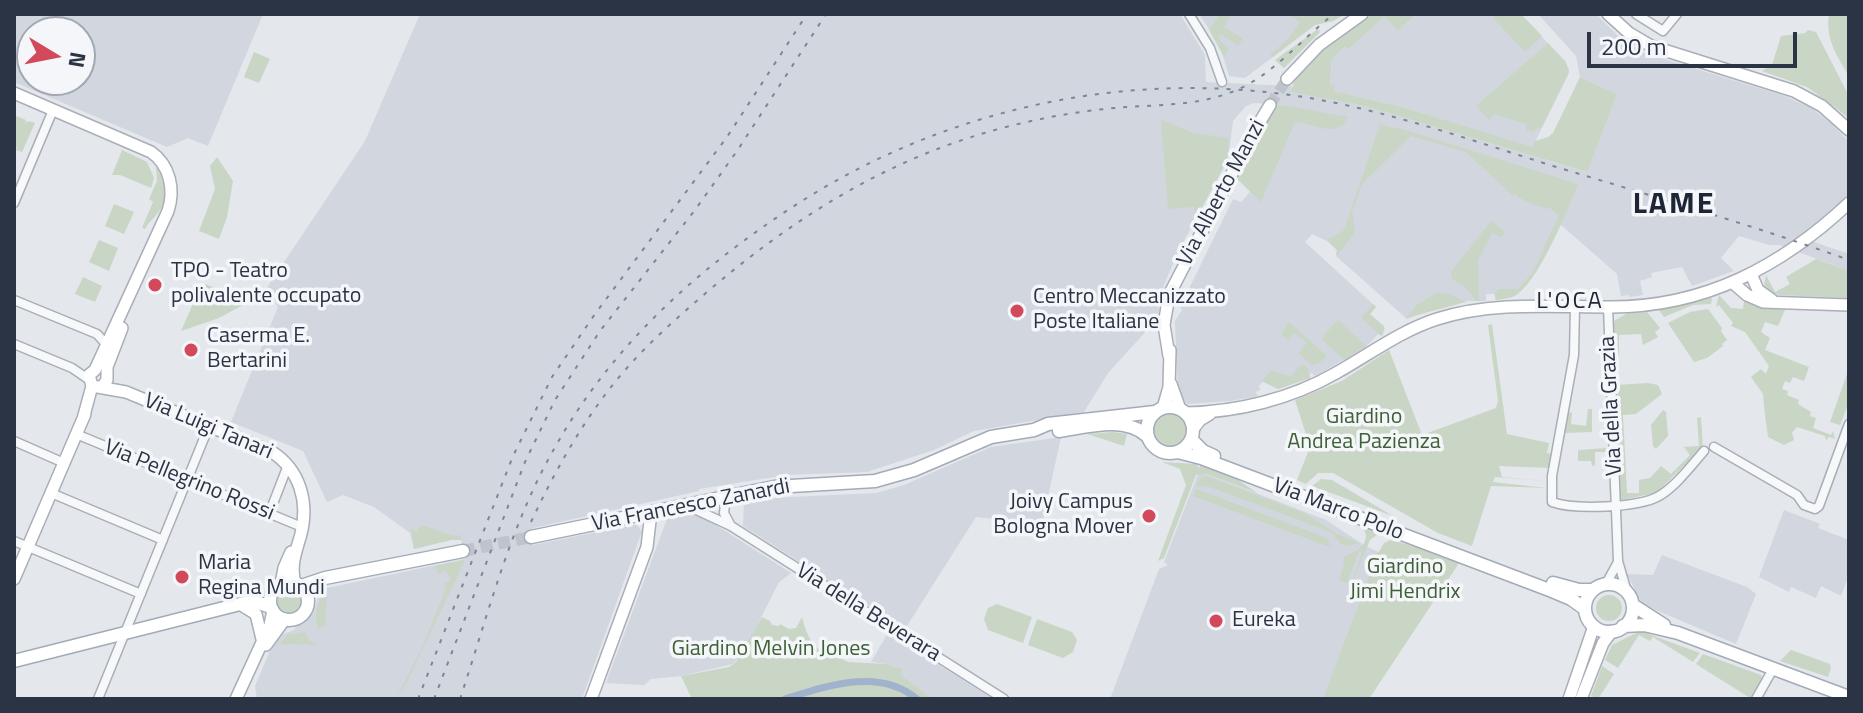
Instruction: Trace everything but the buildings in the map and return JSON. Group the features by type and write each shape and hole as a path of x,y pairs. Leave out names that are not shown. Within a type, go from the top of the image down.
{"main road":[{"path":"1159,410 1183,411 1192,434 1178,452 1158,450 1147,436 1147,424 1159,410"},
{"name":"Via Francesco Zanardi","path":"531,537 787,486 875,481 914,470 979,441 1034,430 1048,424 1159,410"},
{"name":"Via Francesco Zanardi","path":"1034,430 1049,432 1124,424 1139,429 1147,436"},
{"name":"Via Marco Polo","path":"1192,434 1204,452 1555,583 1579,590 1593,590"},
{"name":"Via Marco Polo","path":"1178,452 1196,456 1552,591 1585,609"},
{"path":"14,661 242,604 277,587 463,551"},
{"path":"242,604 272,609 285,619 299,616 306,608 307,600 319,587 335,578"},
{"path":"1678,633 1633,605 1627,592 1617,585 1606,584 1593,590 1587,600 1585,609 1594,626 1618,629 1644,625 1678,633 1849,697"},
{"path":"298,585 307,600"},
{"path":"272,609 277,587"},
{"path":"1618,629 1631,617 1633,605"}],"street":[{"path":"1189,14 1214,56 1222,82"},
{"path":"1287,79 1319,45 1362,14"},
{"path":"1608,14 1629,33 1651,46 1808,97 1849,130"},
{"path":"1636,14 1663,31 1677,14"},
{"path":"14,93 160,153 175,180 177,197 14,579"},
{"name":"Via Alberto Manzi","path":"1183,411 1170,380 1170,305 1175,282 1270,105"},
{"path":"14,203 53,110"},
{"path":"98,379 106,344 126,306 172,196 168,177 157,156 114,135"},
{"path":"1183,411 1216,412 1249,407 1315,384 1402,333 1442,317 1525,306 1608,307 1651,303 1712,290 1751,274 1803,244 1849,203"},
{"path":"1751,274 1760,292 1776,301"},
{"path":"1733,283 1756,300 1849,305"},
{"path":"14,300 97,334 106,344"},
{"path":"1575,306 1574,362 1552,476 1552,501 1571,507 1616,505"},
{"name":"Via della Grazia","path":"1608,307 1618,561 1627,592"},
{"name":"Via Luigi Tanari","path":"14,344 272,452 288,465 303,499 302,527 292,568 298,585"},
{"name":"Via Alberto Manzi","path":"1159,410 1170,380"},
{"path":"1192,434 1202,419 1216,412"},
{"path":"1714,447 1791,491 1804,505 1815,509 1819,506 1849,424"},
{"path":"98,699 209,426"},
{"name":"Via Pellegrino Rossi","path":"76,434 302,527"},
{"path":"14,441 64,463"},
{"name":"Via della Grazia","path":"1616,505 1660,495 1704,451"},
{"name":"Via Luigi Tanari","path":"269,514 288,465"},
{"path":"51,493 163,540"},
{"path":"726,496 724,513 731,526"},
{"name":"Via della Beverara","path":"683,505 731,526 1004,699"},
{"path":"591,699 649,542 651,512"},
{"path":"14,541 141,594"},
{"name":"Via Luigi Tanari","path":"277,587 286,562 299,542"},
{"name":"Via della Grazia","path":"1606,584 1618,561"},
{"path":"242,604 256,614 261,645"},
{"path":"236,699 270,625 272,609"},
{"path":"261,645 266,645 285,619"},
{"path":"1569,699 1594,626"},
{"path":"1581,699 1603,643 1618,629"},
{"path":"1756,699 1773,669"}],"shaded area":[{"path":"14,14 263,14 208,146 188,138 167,147 47,96 96,96 96,16 16,16 16,83"},
{"path":"420,14 1180,14 1205,55 1206,82 1292,86 1292,92 1364,106 1586,172 1617,94 1580,77 1576,56 1538,14 1596,14 1619,37 1644,53 1782,95 1811,108 1832,124 1849,142 1849,194 1831,213 1799,237 1849,254 1849,271 1780,245 1739,236 1721,258 1734,271 1692,286 1682,267 1651,273 1652,277 1640,281 1643,295 1621,296 1617,274 1560,224 1537,269 1517,294 1496,300 1494,294 1486,294 1486,301 1467,301 1407,319 1336,256 1337,250 1327,241 1312,234 1305,242 1376,307 1370,314 1384,326 1383,336 1378,334 1366,347 1315,376 1310,372 1310,378 1278,389 1263,382 1260,390 1255,392 1258,396 1187,404 1178,393 1175,321 1233,199 1241,202 1249,193 1286,105 1254,103 1246,106 1233,121 1228,160 1178,252 1161,292 1158,318 1108,373 1084,412 974,431 934,450 867,472 787,475 699,489 533,528 533,545 632,525 637,525 642,531 582,699 257,699 255,686 269,653 283,634 292,631 313,613 318,598 327,588 465,559 461,540 414,549 410,533 374,507 343,495 327,502 303,451 231,422 278,307 266,289 365,141"},
{"path":"1199,14 1345,14 1333,21 1315,25 1245,78 1229,76 1220,46"},
{"path":"1416,14 1521,14 1565,62 1568,75 1532,148 1402,107 1334,91 1330,85 1332,59 1345,47 1348,50 1384,17 1398,31"},
{"path":"1061,437 1042,524 976,517 905,629 743,526 744,503 771,498 876,493 904,485 991,447"},
{"path":"1199,471 1326,520 1379,552 1324,699 1110,699 1159,569 1168,565 1164,562"},
{"path":"1784,510 1849,540 1848,577 1841,596 1821,586 1816,598 1791,587 1789,592 1759,577"},
{"path":"697,513 791,573 779,582 743,653 733,664 681,676 651,679 644,685 606,683 667,519 671,515"},
{"path":"1662,555 1747,587 1756,594 1736,644 1644,605 1627,574 1653,575"},
{"path":"888,633 993,699 933,699 901,675 903,669 871,662"}],"green space":[{"path":"1220,14 1232,14 1224,27 1243,39 1238,45 1220,34 1218,38 1229,50 1224,57 1209,30"},
{"path":"1288,14 1303,18 1309,14 1345,14 1333,21 1315,25 1273,57 1270,55 1289,38 1300,22"},
{"path":"1372,14 1416,14 1398,31 1384,17 1348,50 1345,47 1332,59 1330,84 1335,86 1334,91 1402,107 1532,147 1535,141 1553,133 1580,77 1617,94 1587,172 1364,106 1291,92 1303,67 1313,56"},
{"path":"1497,14 1521,14 1542,36 1525,52 1493,18"},
{"path":"1829,14 1849,14 1849,76 1830,39"},
{"path":"1318,29 1320,32 1284,68 1275,60"},
{"path":"1808,30 1816,32 1849,96 1849,118 1807,87 1762,71 1772,65 1781,36"},
{"path":"1548,43 1566,62 1569,72 1542,127 1534,132 1526,130 1527,124 1494,114 1489,120 1476,106"},
{"path":"254,52 270,59 259,83 244,77"},
{"path":"1277,104 1348,117 1342,126 1331,129 1295,122 1261,202 1236,178"},
{"path":"14,115 26,120 25,123 35,123 22,152 14,147"},
{"path":"1161,120 1193,133 1229,138 1227,160 1196,219 1194,207 1168,209"},
{"path":"1380,124 1578,184 1545,257 1518,294 1496,300 1495,296 1498,289 1518,289 1533,272 1559,215 1551,210 1553,205 1548,209 1515,194 1513,196 1466,152 1411,136 1362,184 1352,212 1355,233 1336,256 1337,250 1327,240 1344,230"},
{"path":"122,150 147,162 154,178 151,188 120,175 112,175"},
{"path":"217,157 233,181 227,217 219,239 199,231 215,189 210,166"},
{"path":"156,166 164,184 164,203 145,229 142,228 153,202 149,199 157,181"},
{"path":"114,204 134,212 124,234 105,226"},
{"path":"1491,221 1505,232 1501,237 1492,233 1478,260 1477,301 1465,287 1452,279 1451,272"},
{"path":"99,240 118,248 109,271 89,262"},
{"path":"1816,259 1849,271 1849,298 1779,295 1764,285 1766,275 1775,292 1790,284 1786,277"},
{"path":"83,277 102,286 95,302 75,294"},
{"path":"205,284 250,301 219,318 181,331 200,288"},
{"path":"1436,293 1449,294 1466,302 1406,318 1417,305"},
{"path":"1719,295 1731,308 1743,309 1744,301 1785,310 1778,326 1765,322 1761,332 1770,338 1765,350 1809,367 1804,381 1793,377 1790,383 1785,381 1782,389 1799,400 1798,404 1816,418 1813,428 1831,435 1833,431 1835,439 1829,437 1826,440 1825,436 1797,427 1792,433 1794,440 1784,445 1768,437 1763,394 1751,377 1761,369 1766,374 1769,366 1745,332 1731,326 1733,323 1719,305 1716,307"},
{"path":"1712,298 1711,304 1693,305 1664,317 1658,309"},
{"path":"1373,304 1376,307 1370,314 1385,328 1381,336 1361,318"},
{"path":"1708,309 1727,340 1707,358 1694,362 1668,323 1690,312"},
{"path":"1647,312 1660,328 1655,332 1658,337 1643,345 1641,334 1619,335 1619,355 1615,355 1614,321 1628,313"},
{"path":"1338,320 1366,346 1345,360 1323,341 1324,335"},
{"path":"1289,322 1327,356 1318,364 1311,365 1299,353 1307,343 1295,333 1288,340 1281,334"},
{"name":"Giardino Andrea Pazienza","path":"1492,324 1507,434 1549,443 1547,453 1552,454 1549,468 1499,466 1502,477 1546,481 1495,477 1493,482 1547,488 1491,486 1472,546 1438,533 1333,473 1318,473 1306,484 1297,480 1310,447 1295,400 1342,381 1389,350 1422,435 1496,408 1498,401 1488,325"},
{"path":"1302,364 1307,367 1310,378 1278,389 1262,381 1270,371 1291,376"},
{"path":"1848,371 1849,402 1840,425 1830,422"},
{"path":"1616,385 1658,385 1662,394 1636,414 1623,415 1627,493 1639,493 1639,480 1650,478 1661,466 1671,474 1690,455 1684,447 1699,446 1697,418 1701,417 1703,447 1656,493 1621,500"},
{"path":"1588,409 1592,409 1592,432 1564,433 1569,412 1572,413 1571,424 1586,426"},
{"path":"1663,410 1666,412 1668,436 1656,449 1651,425"},
{"path":"1169,413 1181,418 1186,430 1181,442 1169,447 1157,442 1152,430 1157,418"},
{"path":"1087,434 1127,434 1124,446"},
{"path":"1607,448 1607,452 1595,452 1595,465 1592,466 1591,461 1578,461 1578,450"},
{"path":"1162,462 1196,464 1199,468 1201,465 1237,479 1257,493 1207,474 1196,475 1164,558 1158,561 1186,485 1180,469"},
{"path":"1206,476 1304,513 1337,534 1359,543 1348,546 1340,543 1331,532 1207,486 1196,487 1199,479"},
{"path":"1321,479 1332,480 1393,516 1312,486"},
{"path":"1196,489 1327,538 1332,548 1193,496"},
{"path":"1360,524 1382,531 1370,540 1351,585 1362,552 1359,551 1347,583 1340,577 1344,557 1360,548 1365,540 1366,535"},
{"path":"422,525 453,536 460,535 461,540 414,549 411,529 416,532"},
{"name":"Giardino Jimi Hendrix","path":"1391,540 1437,553 1459,563 1369,699 1323,699 1378,553 1384,543"},
{"path":"465,560 407,682 396,699 421,650 446,589 444,584 451,580 446,570 438,574 435,566"},
{"path":"289,589 298,592 301,601 298,610 289,613 280,610 277,601 280,592"},
{"path":"327,591 325,625 318,629 317,608"},
{"path":"1609,595 1618,599 1622,608 1618,617 1609,621 1600,617 1596,608 1600,599"},
{"path":"997,604 1032,617 1023,643 988,630 984,619 988,608"},
{"name":"Giardino Melvin Jones","path":"762,617 772,625 780,624 789,629 796,628 802,617 818,649 848,662 887,664 903,669 901,675 933,699 692,699 681,676 729,667 736,662"},
{"path":"1037,619 1072,632 1077,640 1073,652 1063,658 1028,645"},
{"path":"1640,631 1700,653 1693,662 1653,637 1650,641 1639,635 1618,668 1605,660 1612,645"},
{"path":"305,632 316,645 280,644 287,635"},
{"path":"1791,650 1830,664 1828,677 1780,661"},
{"path":"1703,654 1761,675 1750,698 1696,664"},
{"path":"1602,666 1614,674 1598,699 1591,696"}],"waterway":[{"path":"785,699 852,682 886,684 902,689 917,699"}],"tunnel":[{"path":"1270,105 1287,79"},
{"path":"463,551 531,537"}],"railway":[{"path":"418,699 513,456 552,377 727,137 807,14"},
{"path":"434,699 525,462 555,400 600,331 737,151 826,14"},
{"path":"531,522 580,432 635,359 736,268 809,215 886,171 969,138 1064,115 1182,103 1230,93 1269,70 1334,14"},
{"path":"460,699 501,571 538,478 575,414 625,349 682,291 779,216 840,179 904,147 970,123 1038,104 1108,93 1179,88 1250,91 1321,100 1438,130 1849,260"}],"place":[{"name":"TPO - Teatro polivalente occupato","path":"155,285"},
{"name":"Centro Meccanizzato Poste Italiane","path":"1017,311"},
{"name":"Caserma E. Bertarini","path":"191,350"},
{"name":"Joivy Campus Bologna Mover","path":"1149,516"},
{"name":"Maria Regina Mundi","path":"182,577"},
{"name":"Eureka","path":"1216,621"}],"district":[{"name":"LAME","path":"1674,206"},
{"name":"L'OCA","path":"1570,302"}]}
